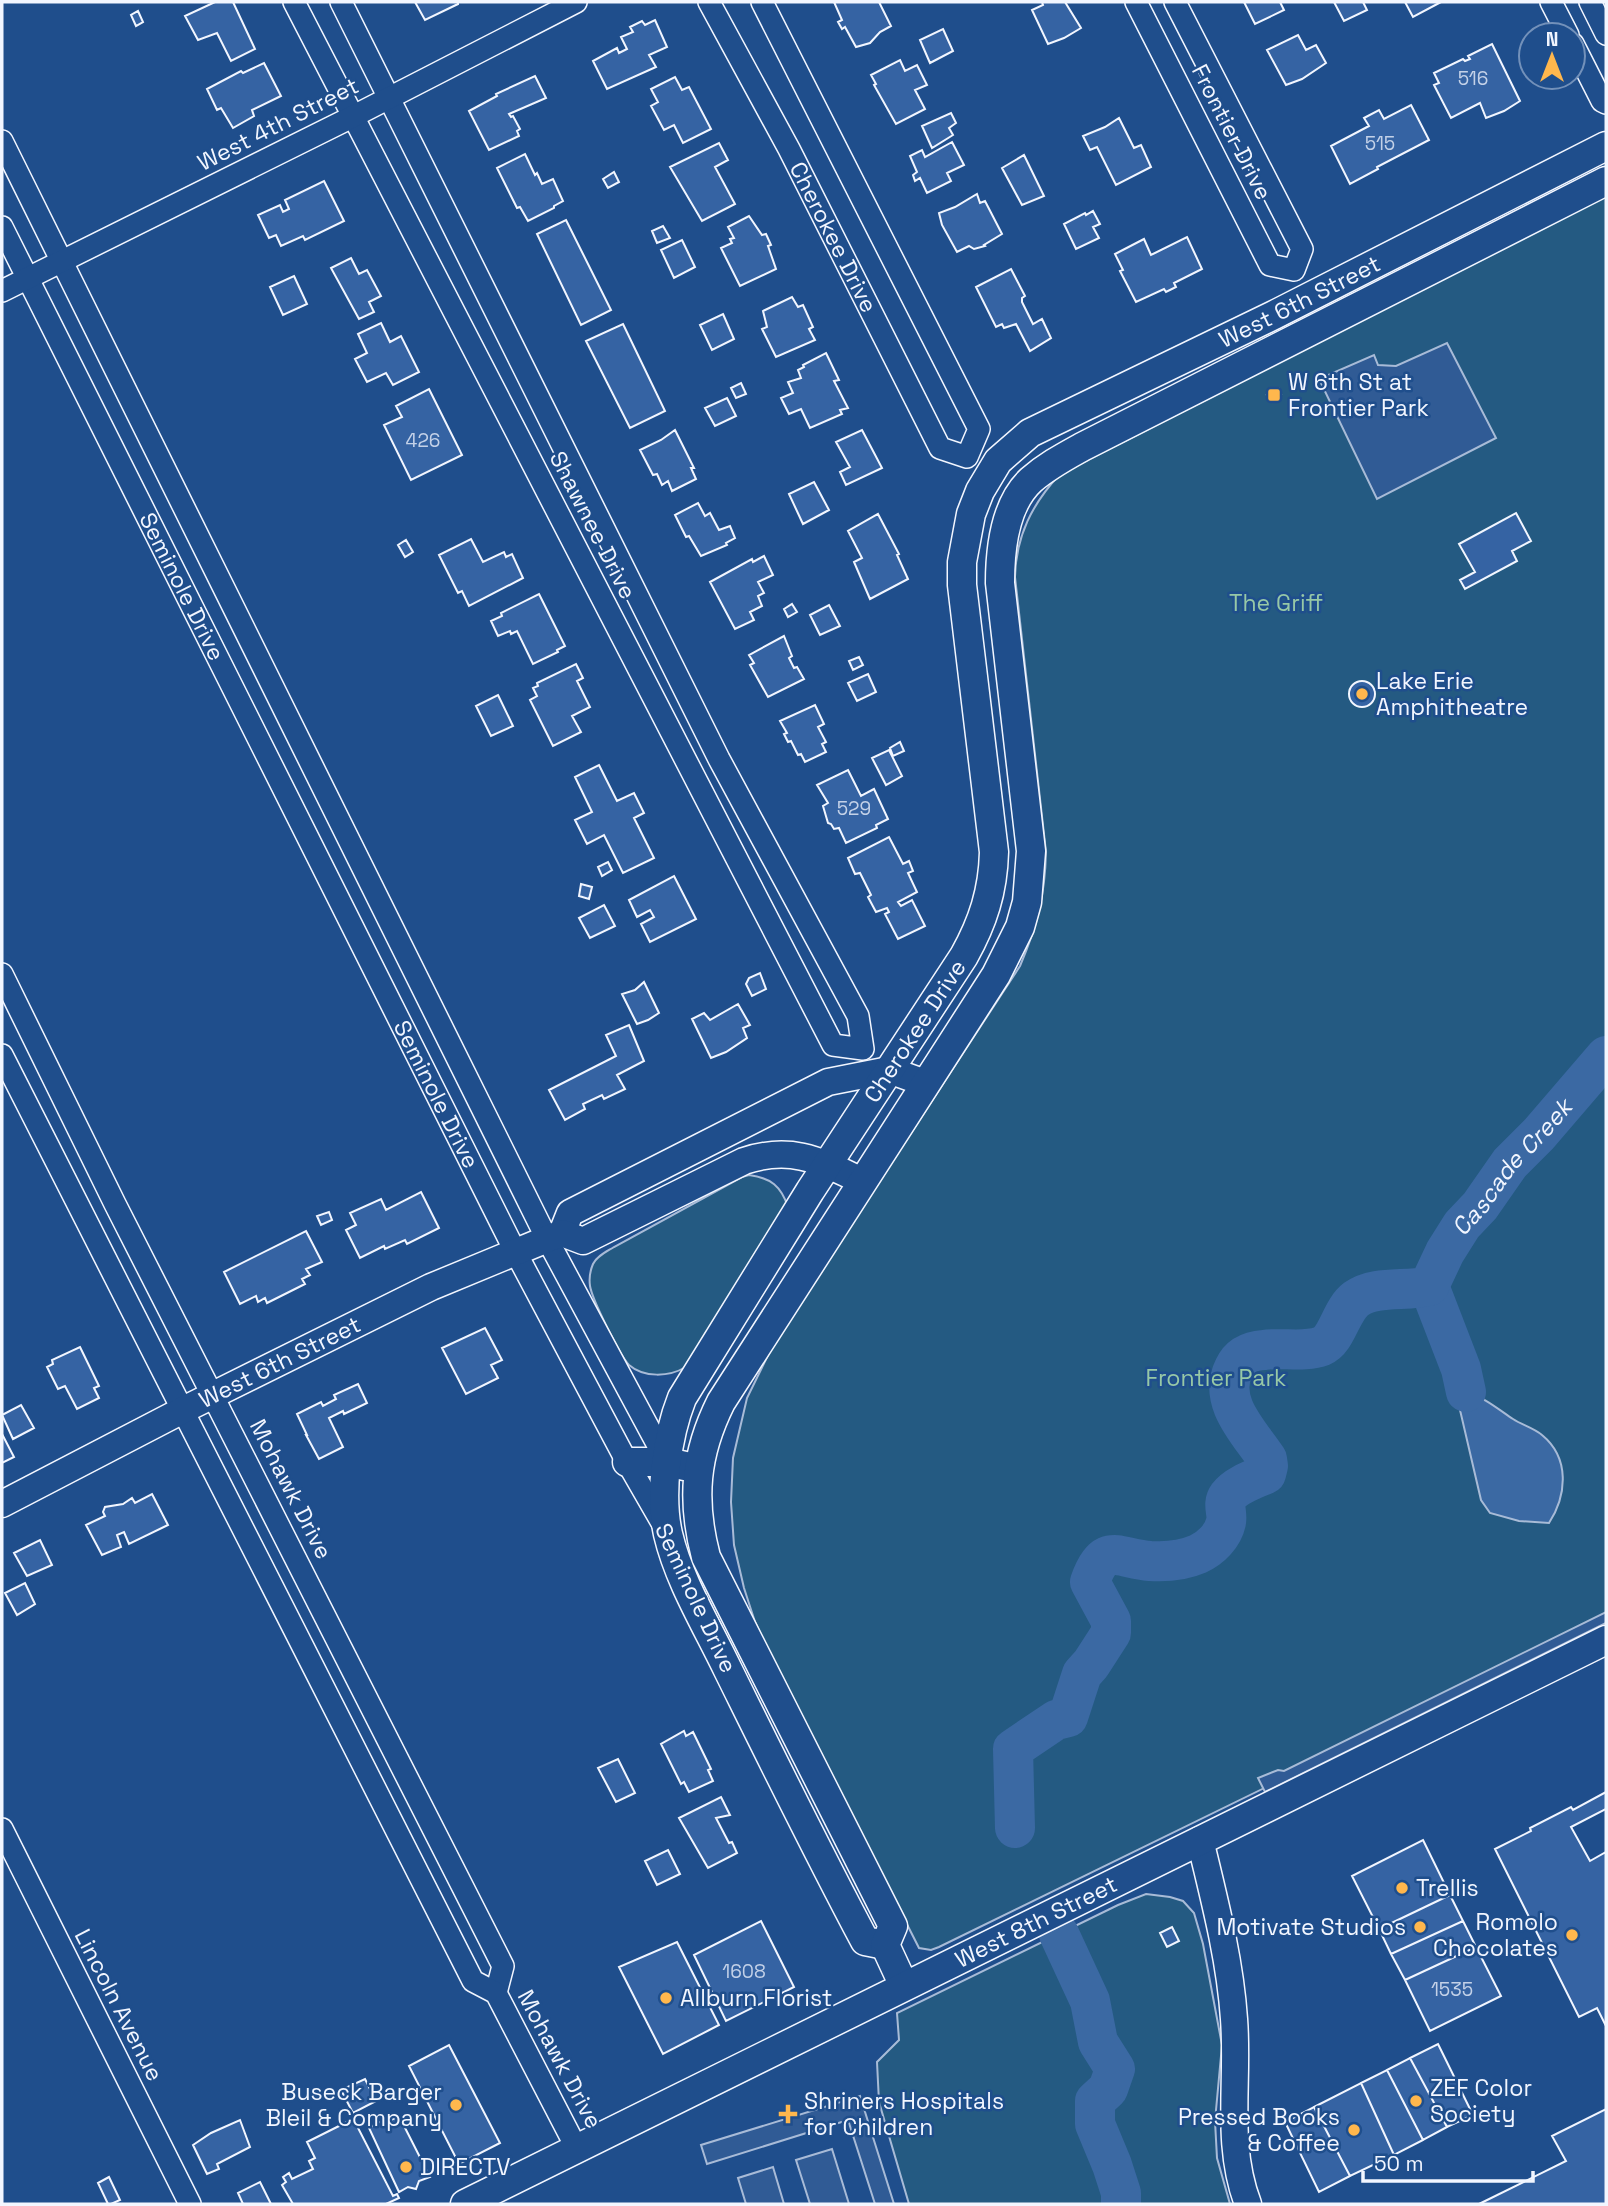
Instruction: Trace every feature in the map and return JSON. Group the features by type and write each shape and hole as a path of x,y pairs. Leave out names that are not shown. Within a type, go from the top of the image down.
{"main road":[{"name":"West 6th Street","path":"991,472 1030,433 1307,298 1606,146"},
{"name":"West 6th Street","path":"1017,501 1029,482 1050,465 1082,447 1606,181"},
{"name":"Cherokee Drive","path":"668,1534 665,1512 667,1462 673,1421 682,1398 828,1164 964,956 985,915 993,863 992,831 962,585 965,538 971,514 991,472"},
{"name":"Cherokee Drive","path":"698,1511 698,1469 711,1422 721,1402 1003,962 1020,927 1030,876 1030,839 1000,583 1002,544 1017,501"},
{"path":"627,1462 667,1462 698,1469"},
{"name":"Seminole Drive","path":"698,1511 706,1557 893,1926 885,1945 904,1986"},
{"name":"Seminole Drive","path":"668,1534 685,1581 833,1881 865,1941 885,1945"},
{"name":"West 8th Street","path":"465,2204 1606,1640"}],"street":[{"name":"Shawnee Drive","path":"294,2 832,1045 863,1049 889,1070"},
{"name":"Shawnee Drive","path":"341,2 719,760 858,1016 863,1049"},
{"name":"West 4th Street","path":"2,291 576,2"},
{"name":"Cherokee Drive","path":"709,2 789,149 940,448 967,457 991,472 1017,501"},
{"name":"Cherokee Drive","path":"762,2 979,429 967,457"},
{"name":"Frontier Drive","path":"1136,2 1270,265 1294,270"},
{"name":"Frontier Drive","path":"1175,2 1302,249 1294,270 1320,326"},
{"path":"1551,2 1561,21"},
{"path":"1590,2 1606,34"},
{"path":"1587,72 1602,101 1606,103"},
{"name":"Seminole Drive","path":"2,141 667,1462"},
{"name":"Seminole Drive","path":"2,227 515,1251 668,1534"},
{"name":"Mohawk Drive","path":"2,974 503,1966 496,1993"},
{"name":"Mohawk Drive","path":"2,1055 473,1981 496,1993 578,2149"},
{"path":"555,1236 570,1213 828,1082 889,1070 926,1083"},
{"name":"West 6th Street","path":"2,1504 183,1410 431,1287 555,1236 583,1241 725,1170 763,1154 803,1155 862,1181"},
{"name":"Lincoln Avenue","path":"2,1829 190,2204"},
{"path":"1200,1840 1229,1979 1236,2039 1233,2124 1238,2168 1248,2204"}],"green space":[{"name":"Frontier Park","path":"1606,196 1606,1621 939,1947 931,1950 919,1948 755,1622 734,1545 731,1502 733,1458 747,1398 775,1341 1020,966 1031,938 1042,897 1046,852 1015,577 1022,534 1027,521 1041,497 1060,474"},
{"path":"749,1175 774,1184 788,1207 686,1367 657,1375 635,1369 619,1351 592,1293 590,1272 593,1264 599,1256 614,1247"},
{"path":"1146,1894 1183,1901 1194,1913 1203,1944 1222,2045 1215,2121 1217,2158 1230,2204 909,2204 879,2102 877,2062 899,2040 897,2013 1118,1905"}],"shaded area":[{"path":"1447,343 1496,438 1377,499 1319,379 1374,355 1378,365 1396,366"},
{"path":"1466,1392 1485,1400 1535,1430 1551,1444 1563,1477 1559,1501 1549,1523 1519,1521 1490,1513 1481,1500 1460,1410 1461,1398"},
{"path":"1606,1612 1606,1623 1265,1792 1258,1778 1278,1770 1284,1771"},
{"path":"860,2096 894,2204 875,2204 848,2120 707,2164 701,2145"},
{"path":"832,2149 849,2204 810,2204 796,2160"},
{"path":"773,2167 784,2204 746,2204 738,2178"}],"building":[{"path":"215,2 233,2 255,49 231,61 217,33 198,40 185,16"},
{"path":"415,2 458,2 458,4 425,20"},
{"path":"834,2 879,2 891,26 880,32 870,43 856,47 845,27 842,29 838,22 842,20"},
{"path":"1042,2 1065,2 1081,28 1048,44 1032,10 1043,5"},
{"path":"1244,2 1280,2 1284,10 1255,24"},
{"path":"1334,2 1363,2 1367,10 1344,21"},
{"path":"1405,2 1441,2 1413,17"},
{"path":"138,11 143,22 136,26 131,15"},
{"path":"655,20 667,47 649,55 656,67 607,89 593,61 617,48 619,53 627,49 621,37 633,32 630,27 642,21 645,25"},
{"path":"943,29 953,51 930,63 920,40"},
{"path":"1298,35 1306,50 1316,45 1326,63 1302,79 1286,85 1267,50"},
{"path":"1492,44 1520,101 1486,118 1480,103 1451,118 1434,85 1439,83 1434,73 1463,59 1470,59 1468,56"},
{"path":"900,60 905,71 917,65 927,85 915,90 925,109 896,124 871,75"},
{"path":"264,63 281,96 252,110 254,116 233,128 221,108 217,110 207,89 241,71 243,73"},
{"path":"535,76 546,98 509,114 520,129 517,131 519,136 489,150 469,111 497,96 496,94"},
{"path":"675,77 682,90 689,87 711,129 683,143 674,125 664,130 651,106 658,102 651,89"},
{"path":"1411,105 1429,140 1350,184 1331,146 1369,126 1364,118 1379,110 1384,119"},
{"path":"951,113 956,123 949,128 953,135 932,148 922,126"},
{"path":"1119,118 1134,148 1141,145 1151,167 1116,185 1097,147 1090,150 1083,136"},
{"path":"952,142 964,165 947,173 951,181 927,193 920,178 915,181 913,175 917,172 910,156 922,150 925,157"},
{"path":"719,143 728,160 715,167 735,204 702,221 670,167"},
{"path":"525,154 542,184 553,179 563,201 528,221 520,207 517,208 497,168"},
{"path":"1024,155 1044,196 1022,205 1002,168"},
{"path":"614,172 619,182 608,188 603,179"},
{"path":"324,181 344,221 305,240 303,236 281,246 276,235 269,238 258,215 280,205 283,212 289,209 285,200"},
{"path":"977,194 980,203 985,201 1002,234 985,246 974,249 969,246 957,252 942,225 939,213"},
{"path":"1093,211 1100,224 1093,227 1099,238 1076,249 1064,224"},
{"path":"749,216 762,235 766,234 776,269 740,286 721,248 732,243 730,239 734,238 728,227"},
{"path":"566,220 611,310 581,325 537,234"},
{"path":"663,226 670,238 657,243 652,231"},
{"path":"1187,237 1202,269 1174,283 1176,287 1166,292 1164,289 1136,302 1120,271 1123,270 1115,254 1144,239 1151,255"},
{"path":"682,240 695,267 674,278 661,250"},
{"path":"351,258 359,274 367,270 381,296 369,302 374,312 359,319 331,268"},
{"path":"1011,269 1025,296 1022,302 1033,324 1042,319 1051,338 1030,351 1016,324 1004,328 1002,324 996,327 976,287"},
{"path":"294,276 307,304 283,315 270,287"},
{"path":"792,297 798,307 803,305 813,327 809,329 815,340 776,357 762,329 767,327 763,311"},
{"path":"723,314 734,339 712,350 700,325"},
{"path":"381,323 390,342 401,336 419,372 393,385 386,373 367,382 355,359 367,353 358,334"},
{"path":"623,324 665,411 630,428 586,341"},
{"path":"826,353 839,380 834,381 848,408 840,410 842,414 810,428 801,409 789,414 781,398 793,393 788,382 801,378 798,370 804,367 803,365"},
{"path":"741,383 746,394 736,398 731,388"},
{"path":"429,389 462,455 411,480 384,425 402,417 396,406"},
{"path":"1279,389 1281,394 1270,399 1267,395"},
{"path":"727,398 736,416 715,426 705,408"},
{"path":"675,430 694,468 691,468 696,479 672,491 668,481 662,485 657,474 653,475 640,450"},
{"path":"862,430 882,468 846,485 840,472 850,467 836,442"},
{"path":"814,482 829,510 803,524 789,494"},
{"path":"698,503 705,516 710,513 719,530 730,526 735,538 726,543 727,545 701,556 689,536 686,537 675,515"},
{"path":"1516,513 1531,541 1512,551 1517,561 1465,589 1460,580 1475,572 1459,544"},
{"path":"878,514 899,554 897,555 908,579 870,599 854,562 862,558 848,531"},
{"path":"471,539 483,562 504,552 506,557 512,554 523,578 469,606 462,591 458,593 439,555"},
{"path":"406,540 413,552 405,557 398,545"},
{"path":"764,556 773,575 758,582 764,593 758,596 762,606 750,612 754,620 735,629 710,582 752,559 753,562"},
{"path":"539,594 565,646 533,664 517,631 498,636 491,621"},
{"path":"792,604 797,612 788,617 784,609"},
{"path":"829,605 840,626 820,635 810,615"},
{"path":"784,636 792,656 789,658 804,679 768,697 750,665 754,663 749,655"},
{"path":"859,657 863,665 853,670 849,661"},
{"path":"576,664 583,678 577,681 590,707 572,716 581,732 553,746 530,700 537,696 533,688 538,686 537,683"},
{"path":"868,674 876,692 857,701 848,683"},
{"path":"1362,681 1371,685 1375,694 1371,703 1362,707 1353,703 1349,694 1353,685"},
{"path":"498,695 513,726 491,736 476,706"},
{"path":"815,705 824,724 818,727 826,742 822,744 826,752 805,762 791,741 788,742 784,734 787,733 780,721"},
{"path":"900,742 904,751 893,756 890,748"},
{"path":"889,750 902,776 886,785 872,758"},
{"path":"599,765 617,801 634,793 644,813 634,818 654,858 623,873 604,835 587,844 575,820 592,812 575,777"},
{"path":"848,770 861,796 874,789 888,819 876,825 877,828 846,843 839,828 834,829 828,823 823,806 828,803 817,785"},
{"path":"889,837 903,864 909,861 913,871 908,873 917,892 898,902 901,906 912,900 925,926 898,939 885,914 889,912 887,908 876,912 860,873 855,874 848,858"},
{"path":"608,862 612,870 602,876 598,867"},
{"path":"674,876 696,919 650,942 641,924 654,917 650,910 637,917 629,900"},
{"path":"581,884 592,887 589,899 579,896"},
{"path":"604,905 615,926 590,938 579,918"},
{"path":"760,973 766,989 752,996 746,984 749,978"},
{"path":"644,982 659,1013 637,1024 622,994 635,990"},
{"path":"738,1004 750,1025 743,1028 747,1038 711,1058 692,1019 704,1013 710,1020"},
{"path":"629,1025 644,1061 617,1075 625,1089 604,1099 602,1095 583,1104 585,1109 565,1120 549,1090 616,1056 606,1035"},
{"path":"421,1192 439,1228 407,1244 405,1240 385,1249 384,1246 360,1258 346,1230 356,1225 350,1213 381,1199 386,1210"},
{"path":"329,1212 332,1220 321,1225 317,1216"},
{"path":"306,1231 322,1262 306,1269 310,1275 302,1279 305,1284 267,1303 265,1298 258,1302 256,1296 240,1304 224,1272"},
{"path":"485,1328 502,1360 491,1365 498,1378 466,1394 442,1348"},
{"path":"80,1347 99,1386 94,1388 99,1398 77,1409 65,1386 58,1389 47,1367 53,1364 52,1360"},
{"path":"358,1384 367,1403 329,1418 343,1447 319,1459 297,1414 321,1402 323,1406 336,1399 334,1395"},
{"path":"21,1405 34,1428 13,1439 2,1415"},
{"path":"2,1434 14,1457 2,1463"},
{"path":"152,1494 168,1525 129,1544 124,1532 117,1535 121,1547 102,1555 86,1525 105,1516 105,1507 123,1504 132,1498 135,1503"},
{"path":"40,1540 52,1565 27,1576 14,1553"},
{"path":"25,1583 35,1604 17,1615 5,1593"},
{"path":"684,1731 686,1736 693,1732 711,1769 708,1770 713,1781 689,1792 684,1782 681,1784 661,1744"},
{"path":"618,1759 635,1793 616,1802 598,1768"},
{"name":"Romolo Chocolates","path":"1606,1792 1606,1809 1571,1827 1590,1861 1606,1852 1606,2026 1597,2008 1579,2017 1495,1849 1531,1831 1530,1828 1571,1807 1573,1810"},
{"path":"721,1797 730,1815 716,1818 737,1853 708,1868 679,1818"},
{"path":"1423,1840 1450,1895 1379,1929 1352,1876"},
{"path":"668,1850 680,1874 657,1885 645,1861"},
{"path":"1450,1895 1463,1921 1391,1954 1379,1929"},
{"path":"761,1921 794,1987 726,2021 694,1955"},
{"path":"1463,1921 1476,1947 1405,1980 1391,1954"},
{"path":"1172,1927 1179,1941 1167,1947 1160,1933"},
{"path":"677,1942 719,2025 663,2054 619,1967"},
{"path":"1476,1947 1501,1996 1430,2031 1405,1980"},
{"path":"1438,2044 1473,2115 1447,2127 1410,2058"},
{"path":"449,2045 500,2143 459,2164 409,2066"},
{"path":"1410,2058 1447,2127 1423,2140 1387,2070"},
{"path":"1387,2070 1423,2140 1394,2155 1361,2083"},
{"path":"365,2079 376,2101 353,2113 341,2090"},
{"path":"1361,2083 1394,2155 1350,2176 1314,2107"},
{"path":"1314,2107 1350,2176 1319,2192 1285,2122"},
{"path":"1606,2109 1606,2204 1479,2204 1566,2161 1552,2136"},
{"path":"399,2116 430,2177 419,2181 416,2189 408,2187 399,2192 369,2128 385,2119 387,2122"},
{"path":"240,2120 250,2147 217,2164 219,2169 207,2174 193,2145 211,2133"},
{"path":"347,2122 348,2125 355,2122 393,2196 397,2194 399,2198 386,2204 293,2204 282,2185 286,2182 283,2177 289,2173 292,2179 313,2169 309,2161 315,2158 307,2142"},
{"path":"109,2177 120,2200 111,2204 108,2204 98,2183"},
{"path":"260,2182 271,2204 243,2204 238,2193"}],"waterway":[{"name":"Cascade Creek","path":"1015,1828 1013,1749 1056,1720 1068,1717 1082,1674 1111,1633 1111,1621 1090,1582 1095,1569 1106,1557 1113,1555 1168,1561 1198,1554 1212,1545 1222,1532 1226,1519 1225,1502 1231,1492 1266,1474 1267,1459 1232,1405 1230,1381 1239,1360 1259,1351 1322,1346 1332,1338 1346,1310 1356,1299 1382,1290 1429,1286 1445,1252 1462,1225 1480,1206 1510,1163 1539,1134 1606,1056"},
{"name":"Cascade Creek","path":"1429,1286 1461,1369 1466,1392"},
{"name":"Cascade Creek","path":"1059,1934 1090,2001 1098,2042 1115,2069 1108,2089 1095,2101 1095,2124 1112,2165 1121,2193 1121,2204"}],"place":[{"name":"W 6th St at Frontier Park","path":"1274,395"},
{"name":"Lake Erie Amphitheatre","path":"1362,694"},
{"name":"Trellis","path":"1402,1888"},
{"name":"Motivate Studios","path":"1420,1927"},
{"name":"Romolo Chocolates","path":"1572,1935"},
{"name":"Allburn Florist","path":"666,1998"},
{"name":"ZEF Color Society","path":"1416,2101"},
{"name":"Buseck Barger Bleil & Company","path":"456,2105"},
{"name":"Shriners Hospitals for Children","path":"788,2114"},
{"name":"Pressed Books & Coffee","path":"1354,2130"},
{"name":"DIRECTV","path":"406,2167"}],"park label":[{"name":"The Griff","path":"1276,603"}]}
